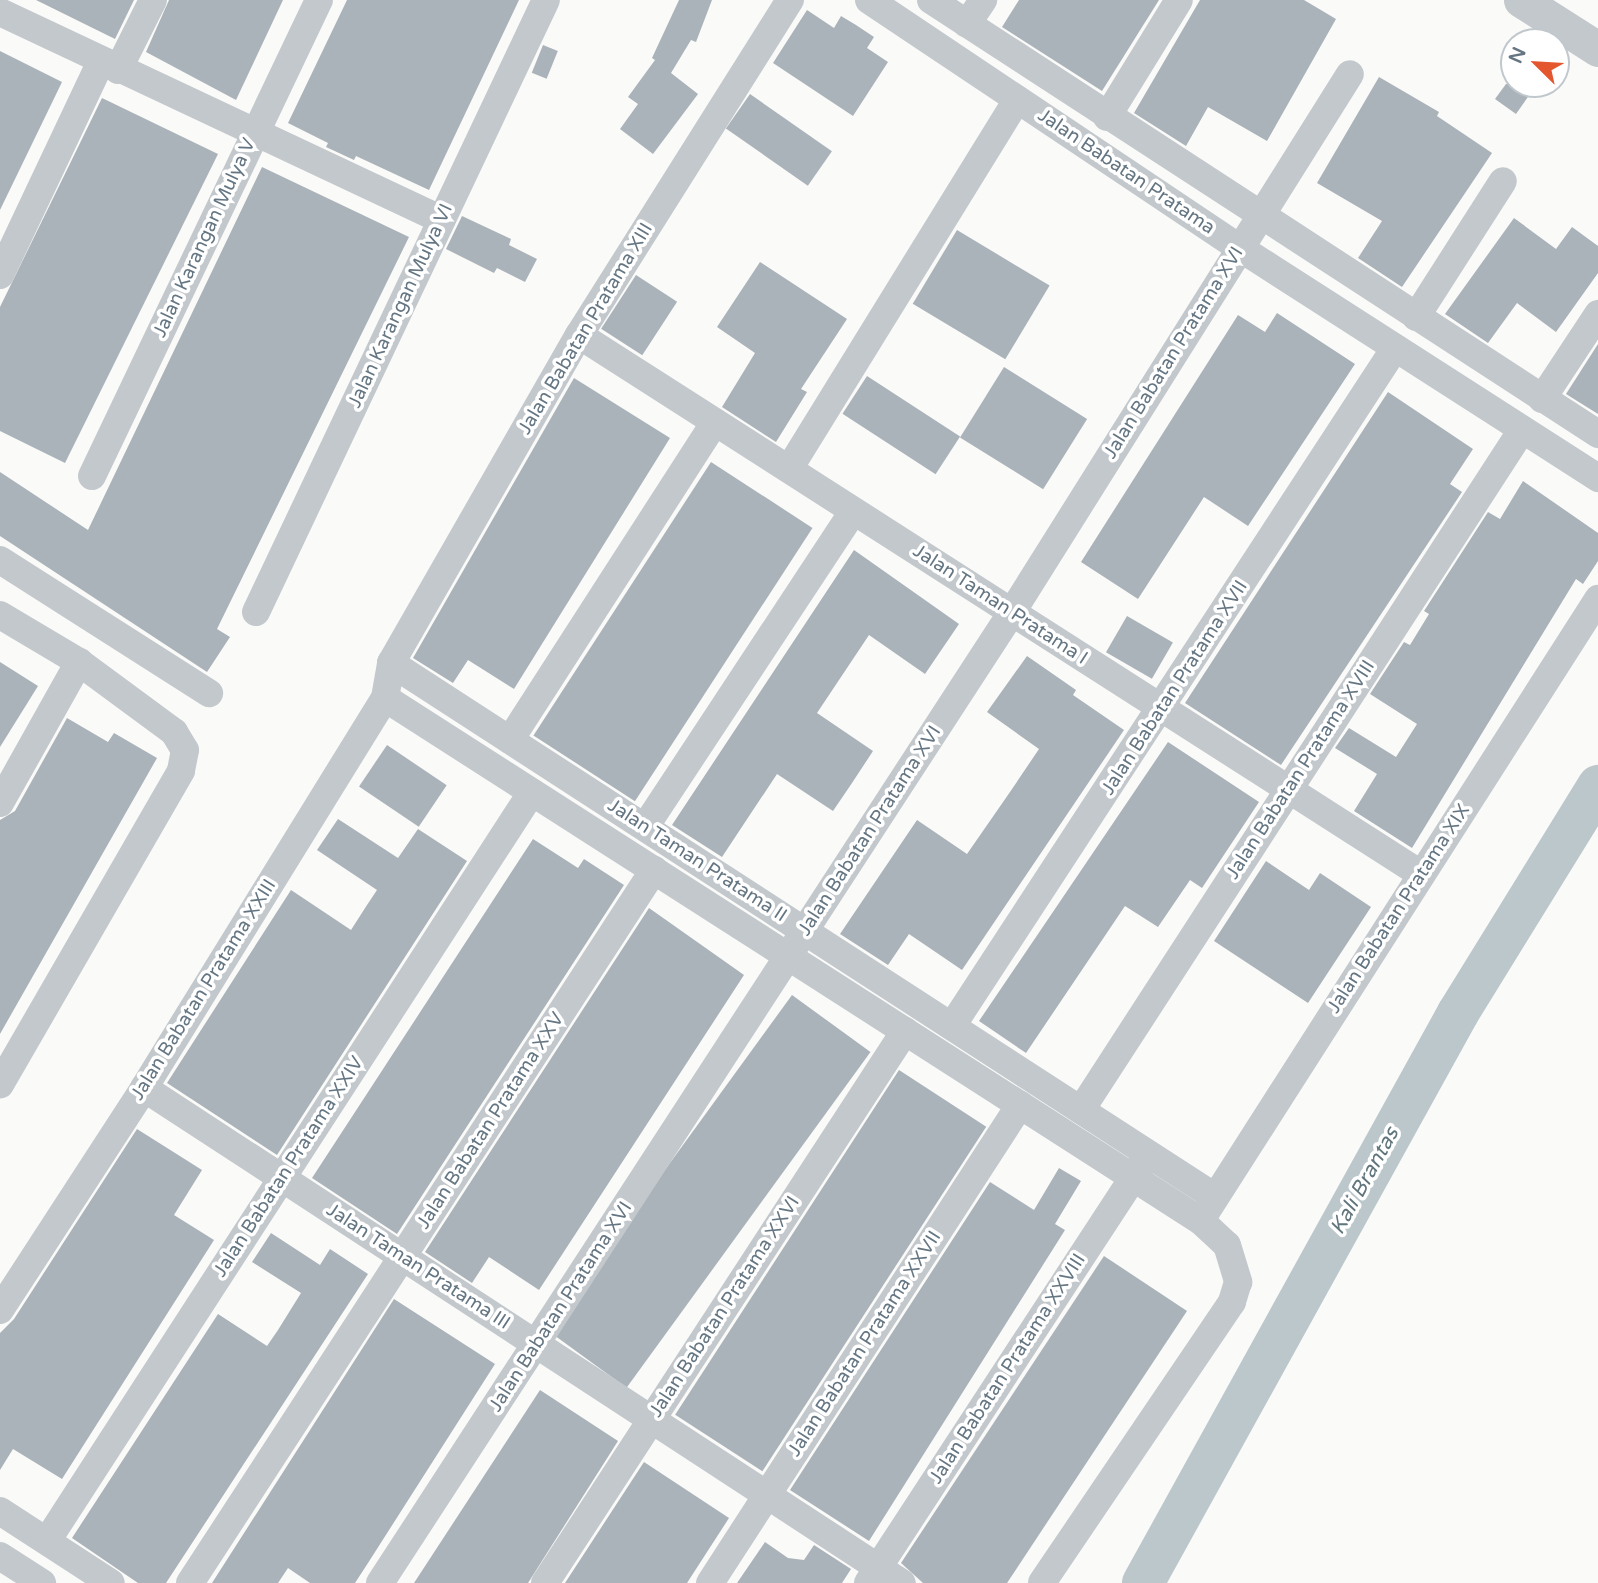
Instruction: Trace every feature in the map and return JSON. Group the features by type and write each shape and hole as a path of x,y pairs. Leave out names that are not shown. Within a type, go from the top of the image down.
{"street":[{"path":"0,275 110,66 153,0"},
{"name":"Jalan Karangan Mulya V","path":"92,476 318,0"},
{"name":"Jalan Karangan Mulya VI","path":"256,612 546,0"},
{"name":"Jalan Babatan Pratama XIII","path":"391,663 579,335 790,0"},
{"name":"Jalan Babatan Pratama","path":"869,0 1240,248 1598,478"},
{"name":"Jalan Babatan Pratama","path":"931,0 1259,217 1598,434"},
{"path":"967,24 982,0"},
{"path":"1107,117 1179,0"},
{"path":"1521,0 1598,49"},
{"path":"7,9 110,66 442,220"},
{"name":"Jalan Babatan Pratama XVI","path":"380,1583 1012,612 1350,74"},
{"path":"789,470 1017,100"},
{"path":"1416,317 1503,181"},
{"path":"1542,400 1598,314"},
{"name":"Jalan Taman Pratama I","path":"579,335 1421,874"},
{"name":"Jalan Babatan Pratama XVII","path":"952,1026 1163,709 1395,348"},
{"path":"510,740 715,422"},
{"name":"Jalan Babatan Pratama XVIII","path":"1081,1110 1522,430"},
{"path":"645,827 853,511"},
{"path":"0,560 209,694"},
{"name":"Jalan Babatan Pratama XIX","path":"1208,1209 1598,599"},
{"path":"0,615 79,662 174,732 186,750 181,771 0,1084"},
{"path":"3,791 79,662"},
{"name":"Jalan Babatan Pratama XXIII","path":"0,1310 144,1088 385,698 391,663"},
{"name":"Jalan Taman Pratama II","path":"391,663 1149,1154 1208,1209"},
{"name":"Jalan Taman Pratama II","path":"385,698 1134,1178 1208,1209"},
{"name":"Jalan Babatan Pratama XXIV","path":"47,1541 532,792"},
{"name":"Jalan Babatan Pratama XXV","path":"190,1583 654,870"},
{"name":"Jalan Babatan Pratama XXVI","path":"545,1583 905,1031"},
{"name":"Jalan Taman Pratama III","path":"144,1088 767,1495 873,1575 902,1583"},
{"name":"Jalan Babatan Pratama XXVII","path":"710,1583 1020,1105"},
{"name":"Jalan Babatan Pratama XXVIII","path":"873,1575 1149,1154"},
{"path":"1042,1583 1231,1302 1238,1282 1236,1264 1208,1209"},
{"path":"0,1511 111,1583"},
{"path":"0,1556 30,1580"}],"building":[{"path":"36,0 134,0 115,39"},
{"path":"169,0 283,0 236,100 146,52"},
{"path":"347,0 519,0 429,190 356,156 354,160 326,147 328,143 288,123"},
{"path":"679,0 712,0 696,42 691,40 671,73 698,94 653,154 620,129 638,104 628,97 655,60 652,58"},
{"path":"1019,0 1159,0 1102,91 1002,27"},
{"path":"1200,0 1304,0 1336,19 1267,141 1208,107 1186,146 1134,113"},
{"path":"807,10 834,28 841,16 856,25 874,37 867,48 888,62 853,116 773,63"},
{"path":"543,45 558,51 547,79 532,73"},
{"path":"0,51 62,82 0,210"},
{"path":"1379,77 1439,112 1437,116 1492,153 1402,287 1358,258 1382,221 1317,183"},
{"path":"1500,92 1500,98 1527,98 1516,114 1495,99"},
{"path":"750,94 832,151 808,186 726,128"},
{"path":"102,98 218,154 65,463 0,431 0,307"},
{"path":"262,167 409,237 217,629 230,637 207,672 0,536 0,472 88,530"},
{"path":"462,216 511,239 509,245 537,259 525,282 497,268 494,273 446,249"},
{"path":"1514,218 1556,249 1572,227 1598,246 1598,273 1556,332 1517,303 1488,343 1445,314"},
{"path":"957,230 1050,286 1005,359 913,304"},
{"path":"760,262 847,319 801,389 807,392 776,442 722,407 755,353 717,327"},
{"path":"636,275 677,302 642,355 601,329"},
{"path":"1277,313 1355,364 1248,526 1204,497 1138,599 1081,562 1238,315 1265,332"},
{"path":"1598,344 1598,414 1566,394"},
{"path":"1004,367 1087,419 1043,489 960,437"},
{"path":"867,376 960,436 936,474 842,414"},
{"path":"574,378 670,438 514,689 468,660 453,683 413,658"},
{"path":"1388,392 1473,449 1450,484 1462,492 1281,765 1185,703"},
{"path":"711,462 812,528 635,801 533,735"},
{"path":"1523,481 1598,533 1598,561 1583,584 1576,579 1412,848 1354,811 1377,774 1335,748 1349,728 1396,757 1417,724 1370,694 1404,642 1410,645 1429,614 1424,611 1488,512 1500,519"},
{"path":"854,550 959,624 925,674 869,635 817,713 873,751 852,783 833,811 777,774 722,857 672,825"},
{"path":"1127,616 1173,642 1152,679 1106,652"},
{"path":"1027,656 1076,690 1073,695 1124,730 962,970 909,934 888,965 840,934 917,820 967,854 1039,749 987,712"},
{"path":"0,662 38,686 0,747"},
{"path":"67,718 108,742 114,733 157,758 0,1034 0,820 15,811"},
{"path":"1168,742 1259,802 1202,888 1190,880 1158,927 1125,906 1026,1053 979,1021"},
{"path":"387,745 447,785 419,827 359,786"},
{"path":"338,819 398,858 418,829 467,861 277,1155 167,1083 291,890 351,930 377,890 317,850"},
{"path":"533,839 578,868 584,859 624,885 397,1234 312,1178"},
{"path":"1266,861 1309,890 1320,873 1371,907 1308,1003 1214,941"},
{"path":"649,908 744,975 539,1290 489,1257 472,1283 425,1252"},
{"path":"792,995 870,1052 627,1388 548,1331"},
{"path":"899,1070 986,1127 762,1471 675,1415"},
{"path":"137,1129 202,1170 174,1215 214,1240 62,1479 13,1449 0,1470 0,1333 14,1319"},
{"path":"1059,1168 1081,1181 1055,1224 1065,1230 869,1541 790,1490 990,1182 1034,1210"},
{"path":"271,1233 320,1265 330,1249 368,1274 166,1583 138,1583 72,1538 218,1314 267,1346 278,1330 301,1293 252,1262"},
{"path":"1104,1256 1187,1311 1007,1583 923,1583 901,1563"},
{"path":"394,1299 495,1364 368,1563 355,1583 310,1583 288,1568 278,1583 212,1583"},
{"path":"540,1390 618,1441 528,1583 414,1583"},
{"path":"644,1462 729,1518 687,1583 565,1583"},
{"path":"765,1542 788,1558 804,1560 814,1545 851,1569 842,1583 737,1583"}],"waterway":[{"name":"Kali Brantas","path":"1143,1583 1458,1013 1598,786"}]}
